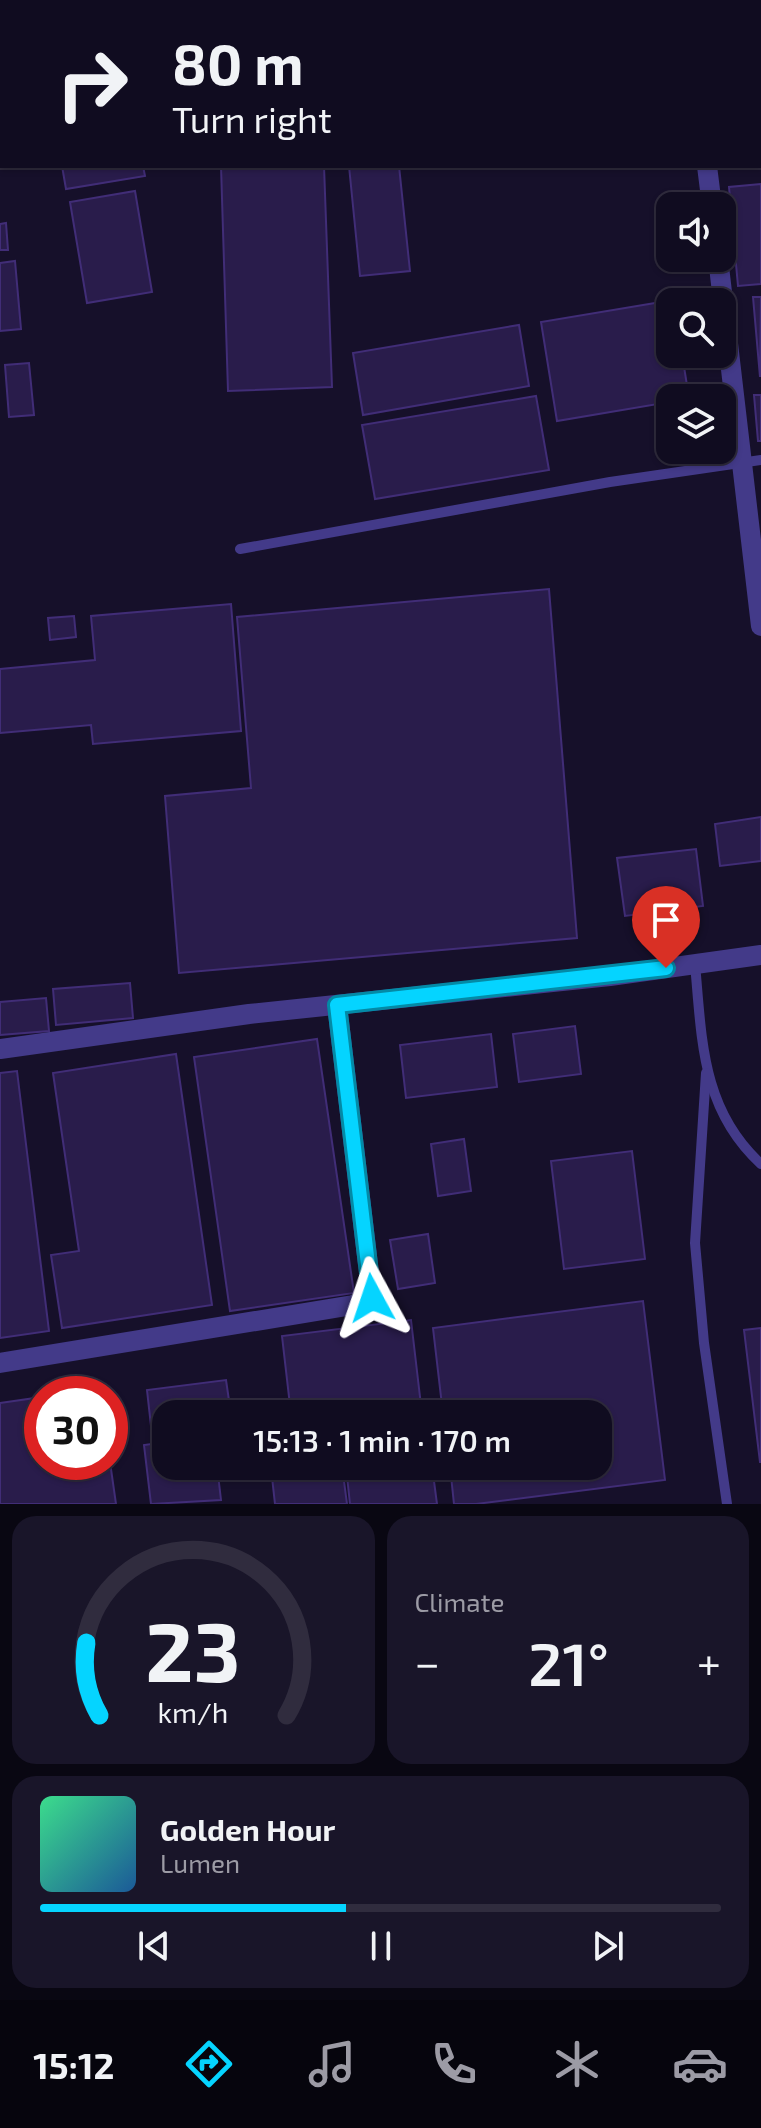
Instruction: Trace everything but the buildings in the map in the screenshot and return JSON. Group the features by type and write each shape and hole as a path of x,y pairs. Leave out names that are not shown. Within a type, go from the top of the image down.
{"street":[{"path":"707,168 710,192"},
{"path":"720,272 751,461 761,626"},
{"path":"0,1049 761,955"},
{"path":"0,1363 353,1305 372,1298 337,1005"}],"lane":[{"path":"240,549 751,461"},
{"path":"695,964 706,1073 695,1243 704,1343 727,1504"},
{"path":"706,1073 732,1131 761,1164"}],"route":[{"path":"372,1298 337,1005 666,968"}]}
